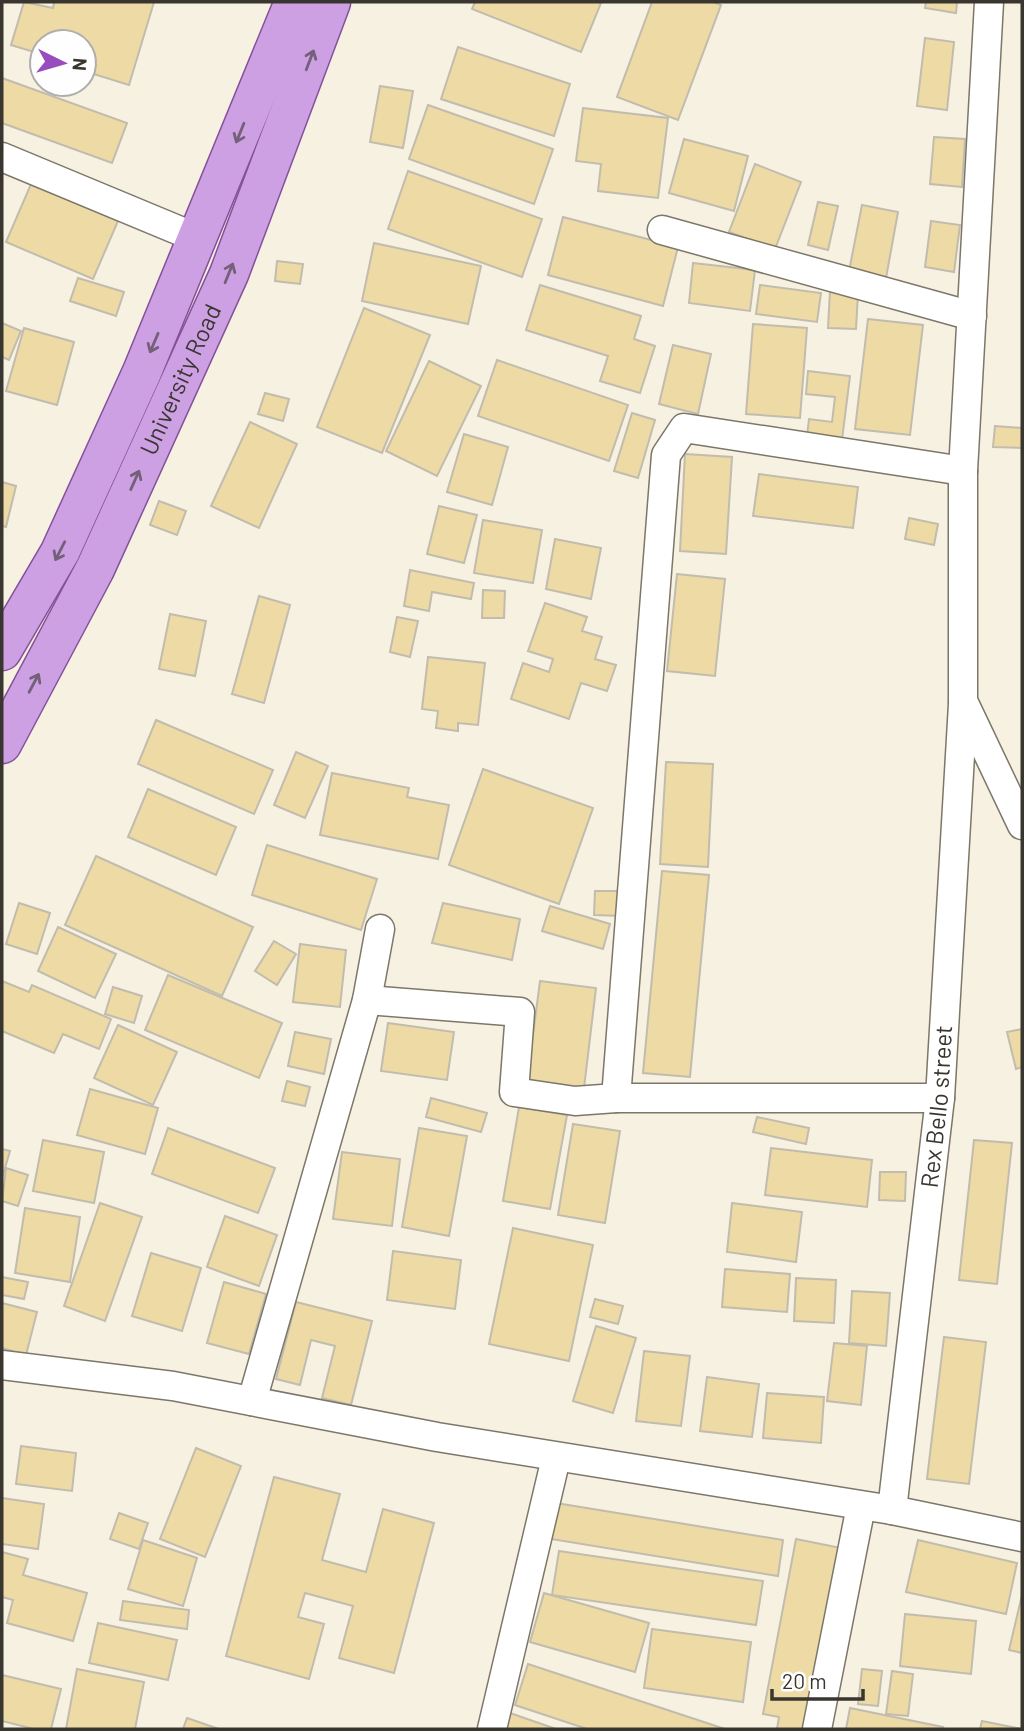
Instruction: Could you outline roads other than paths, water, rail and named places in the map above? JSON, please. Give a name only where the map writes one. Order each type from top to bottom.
[{"type":"main road","name":"University Road","points":[[2,651],[60,552],[142,372],[294,2]]},
{"type":"main road","name":"University Road","points":[[2,744],[94,569],[229,274],[331,2]]},
{"type":"street","name":"Rex Bello street","points":[[892,1510],[940,1098],[963,701],[963,471],[989,2]]},
{"type":"street","points":[[2,158],[197,238]]},
{"type":"street","points":[[662,230],[972,316]]},
{"type":"street","points":[[616,1098],[666,455],[684,428],[963,471]]},
{"type":"street","points":[[963,701],[1022,825]]},
{"type":"street","points":[[252,1401],[367,1000],[380,929]]},
{"type":"street","points":[[367,1000],[520,1012],[514,1092],[575,1101],[616,1098],[940,1098]]},
{"type":"street","points":[[2,1365],[173,1386],[556,1458],[892,1510],[1022,1537]]},
{"type":"street","points":[[492,1729],[556,1458]]},
{"type":"street","points":[[817,1729],[861,1506]]}]
